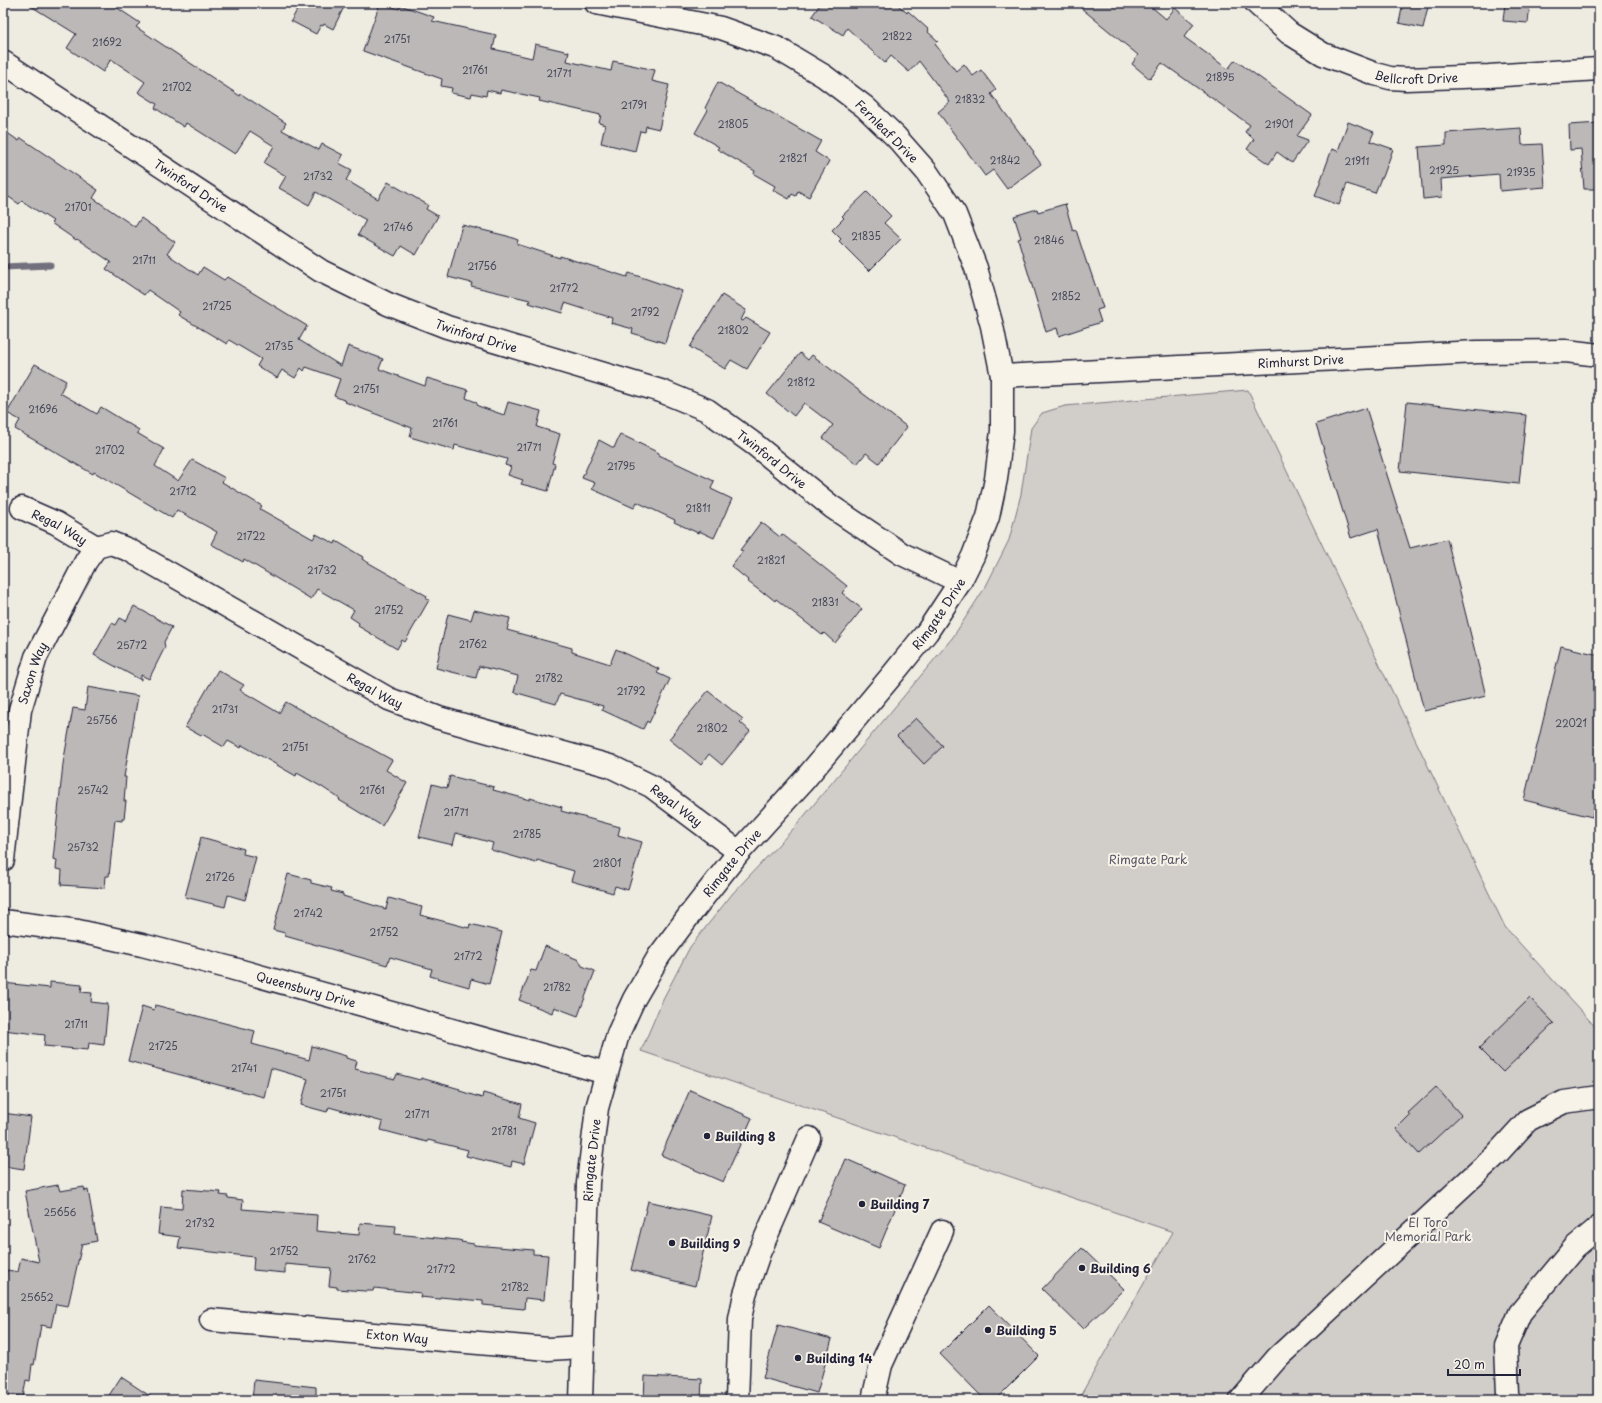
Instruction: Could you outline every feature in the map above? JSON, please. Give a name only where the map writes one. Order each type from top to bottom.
[{"type":"street","name":"Fernleaf Drive","points":[[596,3],[645,7],[721,28],[777,48],[824,76],[866,107],[896,137],[926,171],[954,214],[976,268],[992,326],[1002,376]]},
{"type":"street","name":"Bellcroft Drive","points":[[1256,3],[1289,33],[1323,54],[1375,74],[1390,78],[1406,79],[1489,76],[1599,69]]},
{"type":"street","name":"Twinford Drive","points":[[3,62],[321,270],[388,304],[447,327],[661,391],[707,410],[754,444],[832,507],[902,554],[960,582]]},
{"type":"street","name":"Rimhurst Drive","points":[[1002,376],[1477,352],[1566,351],[1599,355]]},
{"type":"street","name":"Rimgate Drive","points":[[581,1400],[588,1183],[598,1108],[606,1073],[618,1034],[634,999],[659,956],[739,852],[805,779],[890,678],[927,632],[960,582],[973,556],[988,517],[996,479],[1002,431],[1002,376]]},
{"type":"street","name":"Regal Way","points":[[22,508],[56,523],[96,547],[110,543],[129,550],[389,699],[440,718],[610,766],[650,786],[739,852]]},
{"type":"street","name":"Saxon Way","points":[[3,860],[20,710],[36,656],[86,561],[96,547]]},
{"type":"street","name":"Queensbury Drive","points":[[3,921],[78,931],[142,945],[227,967],[606,1073]]},
{"type":"street","points":[[1245,1399],[1278,1357],[1495,1156],[1528,1120],[1564,1102],[1599,1097]]},
{"type":"street","points":[[737,1400],[740,1319],[745,1294],[759,1253],[809,1138]]},
{"type":"street","points":[[1509,1400],[1506,1346],[1520,1313],[1575,1247],[1599,1226]]},
{"type":"street","points":[[873,1400],[881,1365],[942,1231]]},
{"type":"street","name":"Exton Way","points":[[211,1320],[548,1349],[583,1347]]},
{"type":"green space","name":"Rimgate Park","points":[[1248,390],[1505,927],[1599,1031],[1599,1400],[1078,1400],[1173,1232],[641,1051],[663,999],[690,947],[733,893],[795,827],[953,637],[986,586],[1009,540],[1021,494],[1031,428],[1042,413],[1065,406]]},
{"type":"building","points":[[26,3],[110,3],[140,23],[136,27],[240,96],[241,94],[286,123],[282,130],[319,150],[322,144],[343,155],[339,163],[352,170],[346,180],[378,199],[388,182],[428,205],[426,209],[438,216],[416,255],[401,246],[395,256],[358,235],[366,220],[316,192],[309,205],[279,188],[286,176],[264,163],[274,146],[250,131],[235,154],[186,123],[184,127],[155,108],[157,104],[138,92],[145,82],[111,59],[103,72],[67,48],[76,34]]},
{"type":"building","points":[[283,3],[346,3],[333,29],[324,24],[323,26],[321,25],[316,34],[291,21],[297,10]]},
{"type":"building","points":[[380,3],[399,9],[400,5],[434,17],[432,21],[496,35],[493,49],[532,58],[535,44],[569,52],[567,61],[611,71],[613,61],[655,70],[652,81],[669,85],[659,129],[646,126],[645,132],[640,131],[635,151],[601,143],[605,125],[599,123],[601,115],[539,101],[540,98],[501,90],[500,93],[487,90],[486,96],[472,93],[471,97],[451,93],[452,88],[441,86],[442,79],[363,51]]},
{"type":"building","points":[[821,3],[896,3],[907,13],[908,11],[929,30],[928,32],[938,41],[935,44],[956,71],[964,64],[973,76],[981,70],[996,90],[991,94],[1034,152],[1033,153],[1041,164],[1007,189],[993,170],[985,176],[938,112],[950,102],[919,61],[909,72],[891,56],[885,63],[847,28],[843,35],[812,16]]},
{"type":"building","points":[[1075,3],[1147,3],[1166,19],[1175,8],[1194,24],[1184,37],[1228,69],[1235,60],[1312,115],[1297,136],[1308,140],[1292,163],[1277,152],[1269,164],[1247,149],[1254,139],[1245,132],[1250,125],[1162,63],[1150,79],[1132,64],[1138,55]]},
{"type":"building","points":[[1403,3],[1429,3],[1423,28],[1399,23]]},
{"type":"building","points":[[1505,3],[1530,3],[1528,23],[1503,21]]},
{"type":"building","points":[[718,82],[821,141],[815,152],[829,161],[809,197],[798,191],[796,196],[792,194],[789,199],[773,190],[775,186],[754,174],[755,171],[717,149],[719,147],[695,133],[708,110],[705,108]]},
{"type":"building","points":[[1348,122],[1374,132],[1370,141],[1393,149],[1383,177],[1381,178],[1375,193],[1347,184],[1339,205],[1315,196],[1332,149],[1338,151]]},
{"type":"building","points":[[1599,123],[1599,189],[1584,189],[1581,149],[1570,150],[1569,125]]},
{"type":"building","points":[[1521,128],[1522,145],[1542,144],[1545,187],[1500,191],[1499,174],[1441,179],[1442,197],[1423,199],[1419,147],[1446,145],[1446,133]]},
{"type":"building","points":[[3,130],[19,141],[21,138],[98,190],[93,198],[135,227],[141,218],[175,242],[167,254],[198,275],[203,267],[224,280],[227,277],[307,326],[299,340],[341,366],[348,346],[383,359],[379,369],[425,386],[427,378],[468,390],[466,398],[476,402],[478,406],[504,415],[508,402],[541,411],[537,427],[560,434],[552,463],[555,464],[548,491],[521,484],[523,480],[508,475],[511,467],[505,465],[507,459],[455,445],[454,450],[410,437],[412,428],[345,402],[346,401],[334,396],[340,379],[306,367],[304,371],[301,368],[295,378],[282,370],[277,378],[257,366],[261,359],[229,340],[227,344],[178,315],[180,312],[148,290],[144,295],[106,269],[111,262],[51,223],[53,221],[22,201],[19,204],[3,193]]},
{"type":"building","points":[[867,192],[891,216],[884,223],[901,239],[869,271],[839,241],[841,239],[832,230],[844,218],[842,216]]},
{"type":"building","points":[[1065,204],[1073,231],[1076,230],[1103,308],[1097,310],[1101,322],[1059,336],[1057,328],[1046,332],[1018,239],[1021,238],[1014,216],[1037,209],[1038,212]]},
{"type":"building","points":[[462,225],[507,236],[518,240],[517,244],[560,258],[560,256],[627,277],[629,273],[682,291],[665,343],[632,333],[633,329],[611,323],[612,318],[565,303],[562,313],[529,303],[530,300],[471,286],[472,283],[448,277]]},
{"type":"building","points":[[722,295],[746,310],[741,320],[743,321],[746,318],[770,332],[747,369],[731,360],[725,369],[690,347]]},
{"type":"building","points":[[800,353],[808,360],[812,355],[907,427],[879,463],[866,453],[857,464],[823,438],[833,425],[804,403],[794,416],[767,394]]},
{"type":"building","points":[[35,364],[66,381],[60,393],[97,414],[101,407],[139,430],[137,433],[164,449],[155,466],[178,481],[192,460],[225,478],[222,482],[262,506],[260,509],[313,539],[316,534],[335,544],[336,541],[363,557],[362,559],[427,596],[426,599],[429,600],[405,642],[402,640],[397,649],[358,626],[359,623],[350,617],[354,610],[317,589],[311,599],[244,559],[243,562],[211,544],[217,532],[177,510],[172,518],[94,472],[93,474],[15,429],[20,420],[7,413]]},
{"type":"building","points":[[1407,402],[1526,415],[1519,484],[1400,471]]},
{"type":"building","points":[[1366,408],[1410,548],[1447,539],[1486,696],[1424,711],[1378,529],[1351,538],[1316,424]]},
{"type":"building","points":[[620,434],[659,453],[659,455],[714,481],[711,489],[732,499],[714,538],[699,531],[698,533],[674,522],[675,520],[637,502],[634,508],[592,489],[595,483],[582,478],[599,440],[614,448]]},
{"type":"building","points":[[761,522],[780,537],[782,534],[847,586],[842,593],[862,609],[835,643],[824,633],[822,635],[776,599],[775,601],[765,593],[764,594],[731,566],[743,551],[740,550]]},
{"type":"building","points":[[134,606],[172,627],[164,642],[165,647],[149,679],[141,675],[141,680],[94,655],[112,623],[116,625],[120,618],[126,621]]},
{"type":"building","points":[[474,610],[510,618],[507,630],[572,648],[572,652],[610,664],[616,649],[659,669],[657,673],[670,679],[649,723],[647,721],[643,729],[602,710],[603,706],[560,694],[556,704],[514,692],[518,676],[479,666],[476,678],[436,668],[448,614],[471,620]]},
{"type":"building","points":[[1561,646],[1599,655],[1599,789],[1592,817],[1524,800]]},
{"type":"building","points":[[218,670],[244,685],[240,690],[279,713],[286,702],[392,760],[386,770],[407,783],[382,826],[339,800],[340,799],[322,787],[297,773],[296,776],[242,745],[241,748],[228,741],[224,747],[202,734],[201,736],[185,727]]},
{"type":"building","points":[[88,687],[138,696],[124,777],[126,777],[124,801],[126,801],[124,819],[122,819],[122,821],[115,820],[109,876],[106,876],[105,888],[61,885],[62,870],[56,869],[57,860],[53,859],[63,764],[73,708],[85,710]]},
{"type":"building","points":[[708,691],[743,719],[740,722],[750,731],[722,765],[709,754],[701,765],[669,739]]},
{"type":"building","points":[[916,718],[943,746],[924,764],[897,736]]},
{"type":"building","points":[[450,776],[494,787],[493,790],[562,807],[561,811],[620,827],[618,835],[642,842],[628,890],[615,886],[613,893],[571,881],[574,871],[537,860],[536,863],[491,850],[493,843],[456,833],[453,845],[419,837],[432,784],[447,788]]},
{"type":"building","points":[[201,837],[244,849],[243,854],[256,857],[245,900],[228,895],[225,907],[185,897]]},
{"type":"building","points":[[288,874],[311,880],[311,883],[332,888],[331,891],[343,894],[343,896],[386,909],[389,898],[422,907],[420,915],[469,928],[470,924],[502,932],[489,984],[471,979],[469,987],[430,976],[432,969],[390,957],[387,965],[285,936],[285,933],[273,930]]},
{"type":"building","points":[[545,946],[579,960],[582,966],[595,971],[578,1016],[554,1007],[552,1013],[519,1000],[531,970],[536,971]]},
{"type":"building","points":[[50,982],[82,985],[81,992],[92,993],[91,1002],[108,1004],[104,1045],[89,1043],[88,1050],[44,1046],[45,1035],[3,1030],[3,983],[50,988]]},
{"type":"building","points":[[1530,998],[1554,1023],[1503,1072],[1479,1048]]},
{"type":"building","points":[[155,1005],[255,1031],[252,1044],[309,1060],[312,1046],[346,1056],[346,1058],[357,1061],[355,1069],[395,1079],[397,1074],[420,1080],[421,1078],[460,1089],[460,1091],[482,1098],[483,1093],[522,1104],[519,1118],[535,1123],[524,1164],[512,1161],[511,1167],[466,1156],[468,1150],[428,1140],[427,1142],[381,1130],[383,1122],[329,1107],[327,1112],[301,1105],[308,1079],[271,1068],[264,1097],[128,1061],[142,1006],[154,1010]]},
{"type":"building","points":[[1436,1087],[1461,1115],[1419,1154],[1396,1129],[1410,1115],[1408,1113]]},
{"type":"building","name":"Building 8","points":[[690,1090],[752,1118],[723,1182],[661,1155]]},
{"type":"building","points":[[3,1113],[31,1117],[24,1169],[3,1166]]},
{"type":"building","name":"Building 7","points":[[846,1159],[905,1185],[879,1248],[818,1222]]},
{"type":"building","points":[[58,1185],[60,1191],[84,1187],[85,1191],[88,1190],[97,1241],[82,1244],[68,1306],[56,1304],[51,1327],[41,1325],[34,1365],[32,1364],[30,1381],[26,1380],[23,1397],[3,1393],[3,1289],[7,1270],[18,1272],[21,1258],[39,1262],[25,1191]]},
{"type":"building","points":[[183,1189],[221,1192],[220,1195],[228,1196],[228,1198],[243,1200],[242,1209],[317,1215],[316,1231],[359,1235],[360,1223],[396,1226],[395,1234],[458,1240],[474,1245],[533,1250],[533,1254],[548,1255],[544,1300],[525,1298],[524,1309],[483,1305],[483,1301],[440,1297],[440,1299],[420,1297],[421,1293],[374,1288],[373,1291],[337,1289],[337,1287],[329,1286],[331,1268],[285,1264],[285,1273],[253,1270],[254,1257],[178,1248],[180,1237],[158,1234],[161,1207],[182,1209]]},
{"type":"building","name":"Building 9","points":[[648,1201],[712,1216],[695,1286],[631,1270]]},
{"type":"building","name":"Building 6","points":[[1082,1248],[1124,1289],[1083,1329],[1042,1289]]},
{"type":"building","name":"Building 5","points":[[989,1305],[1039,1356],[995,1400],[985,1400],[940,1354]]},
{"type":"building","name":"Building 14","points":[[778,1325],[832,1339],[817,1393],[763,1378]]},
{"type":"building","points":[[645,1376],[702,1379],[701,1400],[644,1400]]},
{"type":"building","points":[[121,1377],[156,1400],[106,1400]]},
{"type":"building","points":[[254,1380],[316,1387],[316,1400],[252,1400]]},
{"type":"waterway","points":[[3,267],[50,265]]},
{"type":"place","name":"Building 8","points":[[707,1136]]},
{"type":"place","name":"Building 7","points":[[862,1204]]},
{"type":"place","name":"Building 9","points":[[672,1243]]},
{"type":"place","name":"Building 6","points":[[1082,1268]]},
{"type":"place","name":"Building 5","points":[[988,1330]]},
{"type":"place","name":"Building 14","points":[[798,1358]]},
{"type":"park label","name":"El Toro Memorial Park","points":[[1428,1229]]}]
